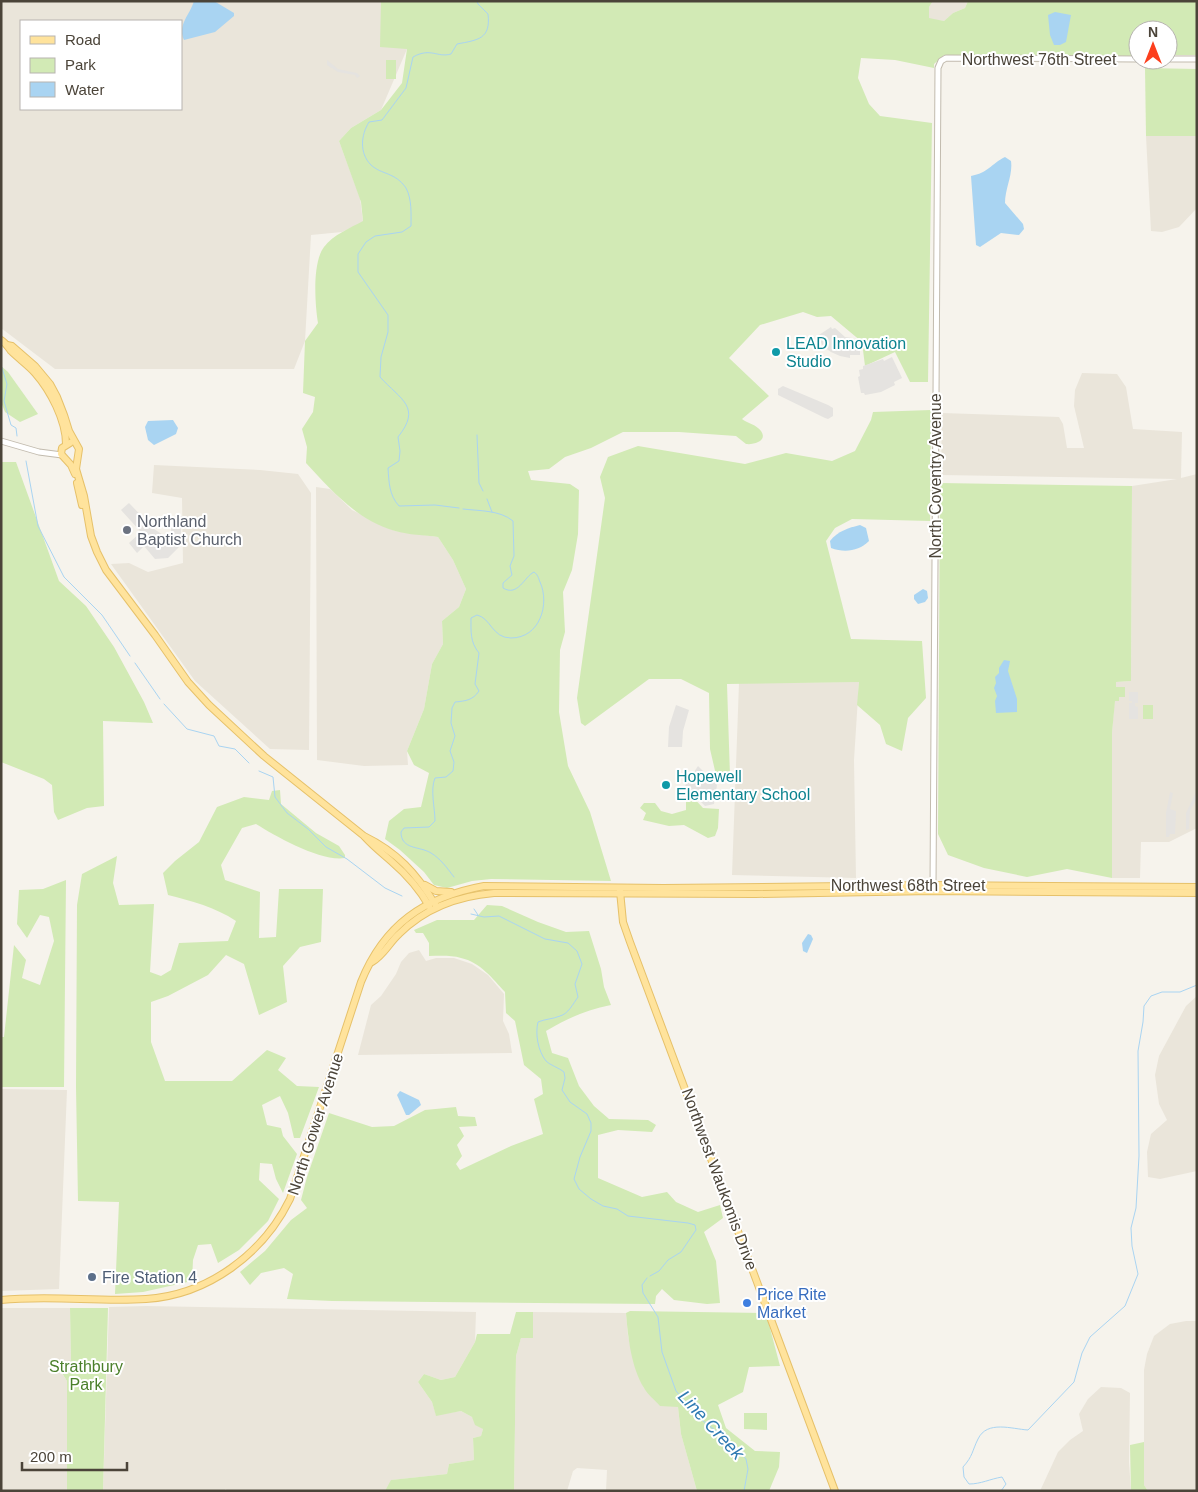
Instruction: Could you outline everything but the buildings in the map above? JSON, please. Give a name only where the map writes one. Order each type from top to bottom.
[{"type":"main road","points":[[1,340],[12,346],[35,366],[57,396],[69,431],[80,452],[76,469],[97,552],[106,570],[156,634],[188,682],[209,705],[264,756],[364,836],[404,872],[433,905]]},
{"type":"main road","points":[[7,344],[9,350],[33,371],[51,395],[64,428],[64,458],[74,472],[84,512],[88,520]]},
{"type":"main road","points":[[64,446],[76,444]]},
{"type":"main road","points":[[64,458],[72,461],[78,458]]},
{"type":"main road","points":[[364,836],[375,841],[402,860],[423,883],[436,891],[455,892]]},
{"type":"main road","points":[[423,883],[433,905]]},
{"type":"main road","name":"North Gower Avenue","points":[[1,1300],[58,1298],[146,1299],[188,1291],[230,1270],[269,1234],[283,1214],[290,1199],[361,982],[372,962],[374,953],[394,929],[455,892],[484,886],[620,891]]},
{"type":"main road","name":"Northwest 68th Street","points":[[620,891],[1197,887]]},
{"type":"main road","name":"Northwest 68th Street","points":[[933,888],[1197,894]]},
{"type":"main road","points":[[433,905],[476,895],[494,893],[620,891]]},
{"type":"main road","name":"Northwest Waukomis Drive","points":[[620,891],[623,922],[630,942],[835,1491]]},
{"type":"street","name":"Northwest 76th Street","points":[[941,61],[946,58],[1128,59]]},
{"type":"street","points":[[1178,59],[1197,59]]},
{"type":"street","name":"North Coventry Avenue","points":[[933,888],[937,114],[938,68],[941,61]]},
{"type":"street","points":[[1,441],[64,458]]},
{"type":"street","points":[[39,452],[56,450],[64,446]]},
{"type":"shaded area","points":[[1,1],[381,1],[407,49],[381,110],[351,128],[339,141],[360,198],[363,222],[342,232],[311,235],[305,341],[294,369],[55,369],[1,328]]},
{"type":"shaded area","points":[[933,1],[968,1],[965,8],[953,13],[944,21],[929,19],[929,7]]},
{"type":"shaded area","points":[[327,60],[338,69],[357,73],[360,76],[357,78],[355,75],[338,72],[327,65]]},
{"type":"shaded area","points":[[1146,136],[1197,136],[1197,208],[1179,227],[1162,232],[1151,231]]},
{"type":"shaded area","points":[[831,327],[832,329],[835,328],[845,337],[852,338],[852,341],[860,341],[860,355],[850,355],[850,358],[840,356],[824,347],[819,340],[821,338],[819,335]]},
{"type":"shaded area","points":[[892,357],[902,378],[894,382],[895,385],[881,392],[865,395],[861,393],[858,377],[860,376],[859,370],[863,369],[863,366]]},
{"type":"shaded area","points":[[1082,373],[1117,374],[1126,387],[1133,429],[1182,432],[1181,478],[1197,474],[1197,828],[1169,842],[1141,842],[1140,878],[1112,878],[1112,733],[1116,682],[1131,681],[1132,486],[1177,479],[941,475],[942,413],[1059,417],[1063,424],[1067,448],[1084,448],[1074,406],[1075,390]]},
{"type":"shaded area","points":[[783,386],[833,408],[833,416],[828,419],[825,418],[778,395],[778,389]]},
{"type":"shaded area","points":[[154,465],[260,470],[298,474],[311,493],[309,750],[270,749],[195,681],[111,564],[129,563],[148,572],[183,563],[182,498],[152,493]]},
{"type":"shaded area","points":[[316,487],[330,489],[352,510],[395,531],[438,537],[453,560],[466,589],[459,607],[442,621],[443,644],[432,664],[424,709],[407,751],[408,765],[364,766],[317,760]]},
{"type":"shaded area","points":[[129,503],[154,529],[166,537],[171,531],[171,516],[182,516],[180,546],[168,558],[155,559],[144,546],[137,553],[129,543],[141,532],[121,510]]},
{"type":"shaded area","points":[[859,682],[854,760],[856,878],[732,875],[739,683]]},
{"type":"shaded area","points":[[1129,692],[1138,692],[1138,703],[1135,703],[1135,706],[1138,707],[1138,719],[1129,719],[1129,703],[1132,703],[1132,701],[1129,701]]},
{"type":"shaded area","points":[[676,705],[689,710],[683,731],[682,747],[668,747],[669,727]]},
{"type":"shaded area","points":[[698,766],[717,785],[714,804],[705,806],[685,786]]},
{"type":"shaded area","points":[[1197,790],[1197,798],[1190,811],[1189,829],[1186,830],[1186,813]]},
{"type":"shaded area","points":[[1170,792],[1173,793],[1170,809],[1176,811],[1175,834],[1170,834],[1169,837],[1166,837],[1166,813]]},
{"type":"shaded area","points":[[419,950],[426,961],[436,958],[454,958],[472,964],[488,975],[504,994],[503,1021],[509,1034],[512,1053],[358,1055],[371,1005],[381,996],[396,974],[401,962],[409,953]]},
{"type":"shaded area","points":[[1197,996],[1197,1171],[1160,1179],[1148,1177],[1147,1152],[1151,1134],[1167,1120],[1159,1104],[1155,1075],[1159,1056],[1186,1006]]},
{"type":"shaded area","points":[[1,1089],[67,1090],[59,1289],[1,1291]]},
{"type":"shaded area","points":[[146,1306],[476,1312],[475,1342],[455,1377],[441,1380],[424,1374],[418,1382],[432,1402],[436,1415],[461,1411],[472,1417],[483,1429],[481,1436],[473,1438],[474,1460],[449,1464],[447,1474],[392,1480],[385,1491],[229,1491],[225,1489],[225,1491],[103,1491],[109,1307]]},
{"type":"shaded area","points":[[1,1308],[70,1308],[71,1362],[55,1363],[67,1381],[67,1491],[1,1491]]},
{"type":"shaded area","points":[[533,1312],[626,1313],[628,1336],[636,1369],[644,1388],[678,1407],[681,1434],[697,1491],[606,1491],[607,1470],[577,1468],[573,1471],[567,1491],[514,1491],[516,1356],[521,1338],[533,1338]]},
{"type":"shaded area","points":[[1197,1321],[1197,1491],[1148,1491],[1144,1485],[1144,1370],[1147,1354],[1154,1336],[1170,1324]]},
{"type":"shaded area","points":[[1101,1387],[1121,1388],[1130,1393],[1129,1462],[1131,1491],[1040,1491],[1058,1452],[1083,1431],[1079,1414],[1088,1399]]},
{"type":"green space","points":[[381,1],[933,1],[929,7],[929,18],[944,21],[953,13],[965,8],[968,1],[1197,1],[1197,55],[1178,55],[1178,20],[1128,20],[1128,56],[944,55],[934,64],[934,68],[895,60],[861,58],[858,78],[869,104],[880,116],[932,123],[928,382],[910,382],[895,352],[865,366],[862,342],[831,316],[817,317],[803,312],[760,325],[729,358],[769,396],[742,419],[761,431],[763,437],[759,442],[746,444],[736,436],[679,432],[623,432],[591,448],[565,457],[549,469],[528,471],[531,480],[570,484],[579,490],[578,534],[572,570],[563,592],[565,632],[560,650],[559,712],[568,766],[590,812],[611,881],[491,879],[472,881],[447,888],[434,885],[424,872],[385,839],[389,821],[404,809],[421,807],[429,773],[414,765],[407,751],[424,709],[432,664],[443,644],[442,621],[459,607],[466,589],[453,560],[438,537],[395,531],[369,520],[346,503],[306,463],[307,447],[302,429],[313,412],[315,397],[303,393],[305,341],[318,323],[315,295],[316,273],[320,254],[332,239],[363,221],[361,202],[339,141],[351,128],[381,110],[402,83],[407,49],[380,47]]},
{"type":"green space","points":[[386,60],[396,60],[396,79],[386,79]]},
{"type":"green space","points":[[1197,69],[1197,136],[1146,136],[1145,70]]},
{"type":"green space","points":[[1,366],[8,372],[38,414],[20,422],[5,412],[1,402]]},
{"type":"green space","points":[[931,410],[930,521],[852,519],[835,528],[826,541],[851,639],[922,641],[926,698],[908,718],[902,751],[886,744],[880,725],[857,705],[859,682],[727,684],[730,776],[716,775],[710,749],[709,693],[681,679],[649,679],[585,726],[581,723],[577,698],[605,498],[600,477],[608,457],[638,446],[745,464],[786,453],[832,461],[855,451],[871,420],[873,412]]},
{"type":"green space","points":[[1,462],[16,462],[59,581],[86,606],[114,647],[144,702],[153,723],[103,721],[104,806],[87,808],[58,820],[54,812],[52,785],[44,779],[1,762]]},
{"type":"green space","points":[[940,483],[1132,486],[1131,681],[1116,682],[1116,687],[1125,687],[1125,697],[1119,697],[1119,701],[1115,701],[1112,733],[1112,878],[1067,869],[1027,877],[984,868],[948,855],[938,834]]},
{"type":"green space","points":[[1143,705],[1153,705],[1153,719],[1143,719]]},
{"type":"green space","points":[[280,790],[281,804],[316,833],[339,846],[345,858],[324,856],[312,852],[287,842],[256,824],[242,828],[221,865],[225,880],[260,892],[259,938],[276,937],[279,889],[323,889],[321,942],[300,947],[283,966],[287,1002],[259,1015],[244,964],[226,955],[208,975],[168,996],[151,1002],[151,1042],[165,1081],[232,1081],[267,1050],[286,1058],[278,1070],[297,1086],[319,1087],[300,1138],[294,1138],[288,1113],[280,1096],[262,1105],[267,1125],[281,1128],[283,1136],[297,1154],[283,1193],[276,1179],[272,1164],[260,1163],[259,1180],[279,1199],[268,1221],[239,1250],[218,1263],[211,1244],[198,1245],[193,1260],[192,1281],[143,1292],[115,1294],[119,1202],[78,1201],[76,1087],[77,905],[82,874],[117,856],[113,883],[119,905],[154,904],[150,972],[161,976],[171,970],[179,943],[228,941],[236,921],[212,908],[168,895],[163,873],[199,842],[217,807],[244,797],[269,800],[272,791]]},
{"type":"green space","points":[[689,793],[703,808],[719,809],[718,828],[715,836],[708,838],[684,825],[669,826],[643,820],[646,813],[640,808],[644,803],[655,803],[661,811],[672,814],[686,810],[686,798]]},
{"type":"green space","points":[[66,880],[64,1087],[1,1087],[1,1037],[4,1037],[14,945],[26,960],[22,978],[40,985],[54,941],[49,917],[40,915],[27,938],[17,924],[19,890],[43,889]]},
{"type":"green space","points":[[487,905],[502,906],[566,932],[589,931],[601,969],[604,987],[611,1005],[577,1015],[546,1031],[552,1053],[568,1058],[579,1086],[594,1106],[609,1119],[648,1120],[656,1125],[652,1132],[618,1130],[598,1135],[598,1178],[642,1197],[667,1192],[676,1202],[698,1212],[720,1205],[723,1218],[704,1232],[716,1261],[720,1303],[707,1304],[674,1300],[662,1289],[656,1296],[655,1304],[287,1299],[293,1274],[284,1268],[261,1273],[250,1285],[240,1272],[265,1251],[291,1220],[307,1208],[301,1200],[329,1113],[372,1127],[394,1126],[425,1110],[456,1107],[458,1116],[475,1117],[477,1126],[459,1127],[464,1136],[457,1145],[462,1156],[456,1164],[460,1170],[511,1146],[543,1134],[534,1099],[543,1094],[541,1079],[524,1065],[515,1021],[506,1013],[505,992],[486,972],[468,960],[453,956],[429,956],[429,943],[423,933],[416,933],[414,930],[437,920],[474,920]]},
{"type":"green space","name":"Strathbury Park","points":[[70,1308],[108,1308],[103,1491],[67,1491],[67,1381],[55,1362],[71,1361]]},
{"type":"green space","points":[[630,1311],[766,1313],[780,1366],[749,1367],[743,1392],[718,1405],[726,1428],[755,1451],[780,1452],[779,1467],[769,1491],[697,1491],[681,1434],[678,1407],[660,1406],[646,1391],[636,1371],[631,1352],[626,1313]]},
{"type":"green space","points":[[516,1312],[533,1312],[533,1338],[521,1338],[516,1356],[514,1491],[385,1491],[391,1480],[447,1474],[449,1464],[474,1460],[473,1438],[481,1436],[483,1429],[475,1425],[472,1417],[461,1411],[436,1416],[432,1402],[418,1382],[424,1374],[441,1380],[455,1377],[475,1342],[477,1334],[510,1334]]},
{"type":"green space","points":[[744,1413],[767,1413],[767,1430],[744,1429]]},
{"type":"green space","points":[[1144,1442],[1144,1485],[1148,1491],[1131,1491],[1130,1445]]},
{"type":"water","points":[[194,1],[214,1],[234,13],[234,16],[215,32],[184,40],[182,35],[183,25]]},
{"type":"water","points":[[1055,12],[1071,15],[1066,42],[1060,45],[1054,45],[1050,35],[1048,15]]},
{"type":"water","points":[[1005,157],[1011,161],[1011,166],[1005,203],[1023,224],[1024,229],[1019,235],[1001,233],[980,247],[976,245],[971,176],[986,171]]},
{"type":"water","points":[[173,420],[178,428],[176,434],[154,445],[148,440],[145,427],[148,421]]},
{"type":"water","points":[[860,525],[866,528],[869,541],[861,547],[852,550],[831,548],[830,541],[836,535]]},
{"type":"water","points":[[923,589],[927,591],[928,598],[925,602],[918,604],[914,599],[914,595]]},
{"type":"water","points":[[1004,660],[1010,661],[1008,671],[1017,699],[1017,712],[996,713],[995,677],[999,673],[999,668]]},
{"type":"water","points":[[808,934],[813,939],[807,953],[803,951],[802,943]]},
{"type":"water","points":[[400,1091],[419,1100],[421,1105],[409,1115],[406,1115],[397,1095]]},
{"type":"waterway","name":"Line Creek","points":[[459,508],[435,505],[399,506],[391,493],[388,468],[399,461],[398,437],[405,427],[408,411],[406,404],[380,377],[381,357],[388,332],[388,315],[358,272],[358,254],[366,242],[375,236],[402,232],[411,226],[410,202],[406,188],[393,176],[371,165],[364,155],[362,144],[366,127],[369,122],[382,120],[406,88],[413,57],[425,53],[451,54],[457,44],[482,37],[487,29],[488,14],[477,1]]},
{"type":"waterway","points":[[1,365],[7,384],[4,401],[11,425],[16,428],[17,436]]},
{"type":"waterway","points":[[477,435],[479,483],[483,491]]},
{"type":"waterway","points":[[26,461],[38,526],[64,577],[102,615],[130,656]]},
{"type":"waterway","points":[[487,499],[492,512]]},
{"type":"waterway","name":"Line Creek","points":[[454,877],[435,855],[412,847],[404,842],[401,832],[404,828],[429,827],[435,821],[433,793],[435,778],[446,777],[453,771],[454,762],[450,751],[455,736],[451,723],[452,708],[455,702],[469,700],[479,691],[475,684],[479,653],[473,641],[471,618],[477,615],[482,617],[496,632],[505,637],[521,636],[536,626],[543,609],[544,600],[540,582],[534,572],[517,588],[513,590],[503,588],[503,583],[512,575],[510,566],[514,556],[513,521],[496,513],[463,509]]},
{"type":"waterway","points":[[135,663],[160,699]]},
{"type":"waterway","points":[[164,704],[187,729],[214,736],[219,746],[235,749],[249,763]]},
{"type":"waterway","points":[[259,771],[273,777],[275,797],[287,813],[308,829],[326,847],[347,859],[385,888],[402,896]]},
{"type":"waterway","name":"Line Creek","points":[[474,909],[478,915]]},
{"type":"waterway","name":"Line Creek","points":[[471,914],[484,917],[499,916],[545,939],[568,943],[577,951],[582,964],[575,984],[578,997],[563,1015],[538,1022],[538,1042],[546,1061],[564,1072],[565,1078],[562,1090],[570,1102],[587,1114],[591,1123],[591,1131],[580,1157],[574,1179],[579,1189],[603,1206],[617,1209],[628,1216],[695,1225],[696,1230],[681,1252],[668,1260],[659,1271],[650,1276]]},
{"type":"waterway","points":[[1001,1491],[1006,1484],[1002,1477],[969,1484],[964,1477],[963,1467],[971,1456],[978,1439],[987,1429],[1008,1427],[1028,1430],[1074,1382],[1082,1353],[1090,1337],[1125,1306],[1138,1274],[1132,1246],[1131,1228],[1136,1208],[1139,1156],[1138,1051],[1144,1006],[1151,996],[1162,992],[1180,992],[1197,985]]},
{"type":"waterway","name":"Line Creek","points":[[647,1278],[642,1285],[643,1293],[658,1317],[662,1352],[676,1391],[703,1421],[732,1443],[746,1459],[748,1469],[744,1491]]},
{"type":"place","name":"LEAD Innovation Studio","points":[[776,352]]},
{"type":"place","name":"Northland Baptist Church","points":[[127,530]]},
{"type":"place","name":"Hopewell Elementary School","points":[[666,785]]},
{"type":"place","name":"Fire Station 4","points":[[92,1277]]},
{"type":"place","name":"Price Rite Market","points":[[747,1303]]}]
